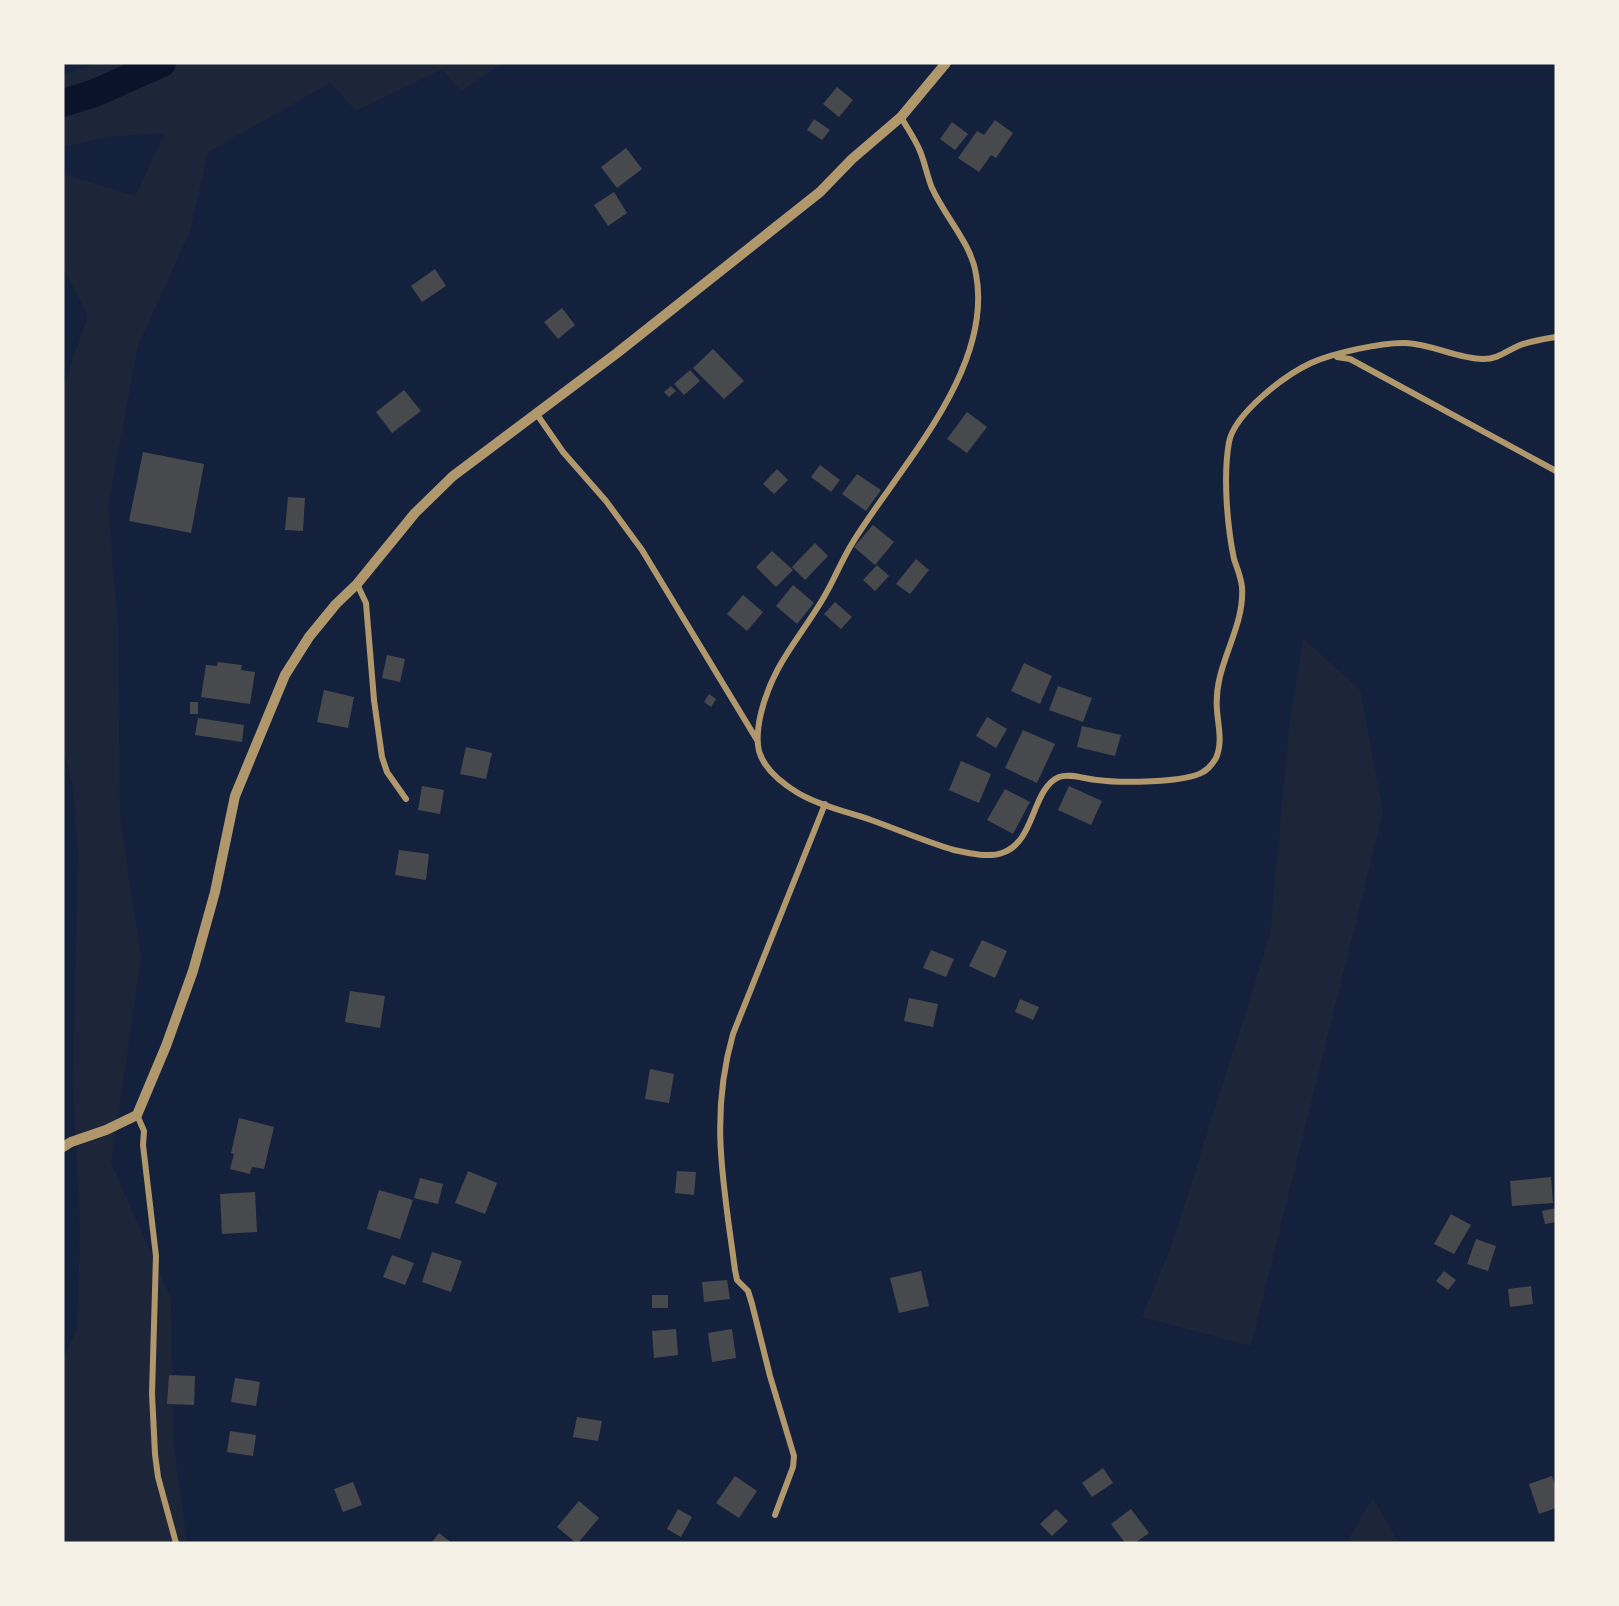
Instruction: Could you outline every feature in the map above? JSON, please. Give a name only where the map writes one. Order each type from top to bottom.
[{"type":"street","points":[[63,1148],[71,1142],[106,1130],[137,1115],[194,971],[215,892],[235,796],[285,675],[309,637],[336,604],[357,584],[415,513],[453,476],[617,353],[820,192],[852,159],[901,117],[946,63]]},
{"type":"street","points":[[757,740],[761,713],[776,669],[820,604],[852,543],[943,411],[957,382],[974,333],[978,311],[978,291],[971,257],[933,190],[920,150],[901,117]]},
{"type":"street","points":[[536,413],[563,452],[606,501],[642,550],[757,740],[764,764],[772,772],[798,793],[825,804],[955,850],[1001,854],[1017,844],[1027,829],[1044,792],[1053,780],[1064,775],[1101,781],[1185,778],[1206,771],[1218,753],[1220,742],[1216,684],[1239,617],[1242,590],[1230,530],[1227,483],[1231,436],[1239,419],[1247,410],[1289,376],[1314,362],[1333,356],[1384,345],[1408,343],[1474,359],[1487,359],[1500,357],[1522,344],[1556,337]]},
{"type":"street","points":[[1333,356],[1350,359],[1556,471]]},
{"type":"street","points":[[357,584],[366,603],[374,700],[382,757],[387,771],[406,800]]},
{"type":"street","points":[[775,1515],[791,1475],[794,1456],[748,1291],[737,1280],[720,1154],[720,1109],[725,1060],[733,1034],[825,804]]},
{"type":"street","points":[[137,1115],[144,1131],[144,1152],[156,1256],[152,1394],[155,1454],[158,1477],[176,1543]]},
{"type":"shaded area","points":[[100,63],[502,63],[461,91],[442,69],[356,111],[330,83],[208,152],[190,231],[138,346],[108,505],[118,628],[120,817],[141,958],[111,1163],[171,1298],[173,1439],[187,1543],[63,1543],[63,1359],[77,1329],[80,1230],[73,1082],[78,852],[73,787],[63,749],[63,388],[88,316],[63,267],[63,174],[135,196],[165,133],[106,137],[63,147],[63,74]]},
{"type":"shaded area","points":[[1303,638],[1360,690],[1383,812],[1251,1346],[1142,1317],[1172,1244],[1270,935],[1289,727]]},
{"type":"shaded area","points":[[1373,1498],[1399,1543],[1346,1543]]},
{"type":"building","points":[[837,87],[853,100],[839,117],[823,104]]},
{"type":"building","points":[[814,119],[830,130],[822,140],[807,130]]},
{"type":"building","points":[[995,120],[1013,133],[996,158],[991,155],[979,172],[958,158],[977,131],[984,135]]},
{"type":"building","points":[[952,122],[968,134],[955,150],[940,139]]},
{"type":"building","points":[[626,148],[642,169],[617,188],[601,167]]},
{"type":"building","points":[[614,192],[627,213],[608,226],[594,205]]},
{"type":"building","points":[[435,269],[446,286],[422,302],[411,286]]},
{"type":"building","points":[[562,308],[575,325],[558,339],[544,322]]},
{"type":"building","points":[[713,349],[744,381],[724,399],[693,368]]},
{"type":"building","points":[[690,370],[700,381],[684,395],[674,384]]},
{"type":"building","points":[[671,386],[676,391],[669,397],[664,392]]},
{"type":"building","points":[[404,390],[421,411],[392,433],[376,412]]},
{"type":"building","points":[[967,412],[987,427],[967,453],[947,439]]},
{"type":"building","points":[[143,452],[204,464],[191,533],[129,521]]},
{"type":"building","points":[[820,465],[840,480],[831,492],[811,477]]},
{"type":"building","points":[[777,469],[788,480],[774,494],[763,484]]},
{"type":"building","points":[[857,474],[881,490],[866,511],[842,494]]},
{"type":"building","points":[[288,497],[305,498],[303,531],[285,530]]},
{"type":"building","points":[[873,525],[894,542],[875,565],[854,547]]},
{"type":"building","points":[[815,543],[828,556],[805,580],[792,567]]},
{"type":"building","points":[[772,551],[793,570],[776,587],[756,567]]},
{"type":"building","points":[[916,559],[929,570],[910,594],[896,584]]},
{"type":"building","points":[[877,565],[889,576],[875,591],[863,580]]},
{"type":"building","points":[[793,585],[814,603],[797,624],[776,606]]},
{"type":"building","points":[[743,595],[763,612],[747,631],[727,614]]},
{"type":"building","points":[[835,602],[852,617],[841,629],[824,614]]},
{"type":"building","points":[[387,655],[405,659],[400,682],[382,678]]},
{"type":"building","points":[[218,662],[242,665],[241,670],[255,672],[250,704],[201,697],[206,665],[217,666]]},
{"type":"building","points":[[1024,663],[1052,676],[1040,704],[1011,691]]},
{"type":"building","points":[[1058,686],[1092,698],[1083,722],[1049,710]]},
{"type":"building","points":[[324,690],[354,697],[348,728],[317,722]]},
{"type":"building","points":[[709,694],[716,699],[711,707],[704,702]]},
{"type":"building","points":[[190,702],[198,702],[198,714],[190,714]]},
{"type":"building","points":[[987,717],[1007,729],[996,748],[976,736]]},
{"type":"building","points":[[198,718],[244,725],[242,742],[195,735]]},
{"type":"building","points":[[1082,726],[1121,735],[1115,756],[1077,747]]},
{"type":"building","points":[[1023,730],[1055,744],[1037,783],[1005,768]]},
{"type":"building","points":[[466,747],[492,753],[486,779],[460,774]]},
{"type":"building","points":[[961,761],[991,774],[979,803],[949,790]]},
{"type":"building","points":[[422,786],[444,790],[440,814],[418,810]]},
{"type":"building","points":[[1069,786],[1102,801],[1091,825],[1058,810]]},
{"type":"building","points":[[1005,789],[1030,802],[1013,834],[987,820]]},
{"type":"building","points":[[399,850],[429,854],[426,880],[395,875]]},
{"type":"building","points":[[982,940],[1007,951],[995,978],[969,966]]},
{"type":"building","points":[[931,950],[954,959],[946,977],[923,968]]},
{"type":"building","points":[[350,991],[385,996],[380,1028],[345,1022]]},
{"type":"building","points":[[909,998],[938,1004],[933,1027],[904,1021]]},
{"type":"building","points":[[1020,999],[1039,1007],[1033,1020],[1015,1012]]},
{"type":"building","points":[[650,1069],[674,1074],[669,1103],[645,1099]]},
{"type":"building","points":[[239,1118],[274,1127],[264,1169],[252,1167],[250,1174],[230,1169]]},
{"type":"building","points":[[468,1171],[497,1183],[485,1214],[455,1203]]},
{"type":"building","points":[[677,1171],[696,1172],[694,1195],[675,1193]]},
{"type":"building","points":[[1551,1177],[1553,1203],[1512,1206],[1510,1181]]},
{"type":"building","points":[[420,1178],[443,1184],[438,1204],[414,1198]]},
{"type":"building","points":[[379,1190],[413,1200],[400,1239],[367,1229]]},
{"type":"building","points":[[255,1192],[257,1232],[222,1234],[220,1194]]},
{"type":"building","points":[[1556,1208],[1556,1222],[1545,1224],[1542,1211]]},
{"type":"building","points":[[1451,1214],[1471,1225],[1454,1254],[1434,1244]]},
{"type":"building","points":[[1476,1239],[1496,1246],[1488,1271],[1467,1264]]},
{"type":"building","points":[[432,1252],[462,1261],[451,1292],[422,1282]]},
{"type":"building","points":[[392,1255],[414,1263],[405,1285],[383,1277]]},
{"type":"building","points":[[921,1271],[929,1306],[899,1313],[890,1278]]},
{"type":"building","points":[[1444,1271],[1456,1280],[1448,1290],[1436,1281]]},
{"type":"building","points":[[727,1280],[730,1299],[704,1302],[702,1282]]},
{"type":"building","points":[[1531,1286],[1533,1304],[1510,1307],[1508,1289]]},
{"type":"building","points":[[652,1295],[668,1295],[668,1308],[652,1308]]},
{"type":"building","points":[[676,1329],[678,1355],[654,1358],[652,1331]]},
{"type":"building","points":[[732,1329],[736,1358],[712,1362],[708,1333]]},
{"type":"building","points":[[169,1375],[195,1376],[194,1405],[167,1404]]},
{"type":"building","points":[[235,1378],[260,1382],[256,1406],[231,1402]]},
{"type":"building","points":[[577,1417],[602,1421],[598,1441],[573,1437]]},
{"type":"building","points":[[230,1431],[256,1435],[253,1456],[227,1452]]},
{"type":"building","points":[[1103,1468],[1113,1483],[1092,1497],[1082,1483]]},
{"type":"building","points":[[735,1476],[757,1491],[739,1518],[716,1503]]},
{"type":"building","points":[[1552,1476],[1556,1488],[1556,1508],[1539,1514],[1529,1484]]},
{"type":"building","points":[[353,1482],[362,1505],[343,1512],[334,1489]]},
{"type":"building","points":[[579,1501],[599,1518],[576,1543],[557,1527]]},
{"type":"building","points":[[678,1509],[692,1517],[681,1537],[667,1529]]},
{"type":"building","points":[[1056,1509],[1068,1521],[1052,1536],[1040,1524]]},
{"type":"building","points":[[1131,1509],[1149,1533],[1135,1543],[1125,1543],[1111,1524]]},
{"type":"building","points":[[439,1533],[452,1543],[431,1543]]},
{"type":"waterway","points":[[63,103],[95,93],[162,63]]}]
